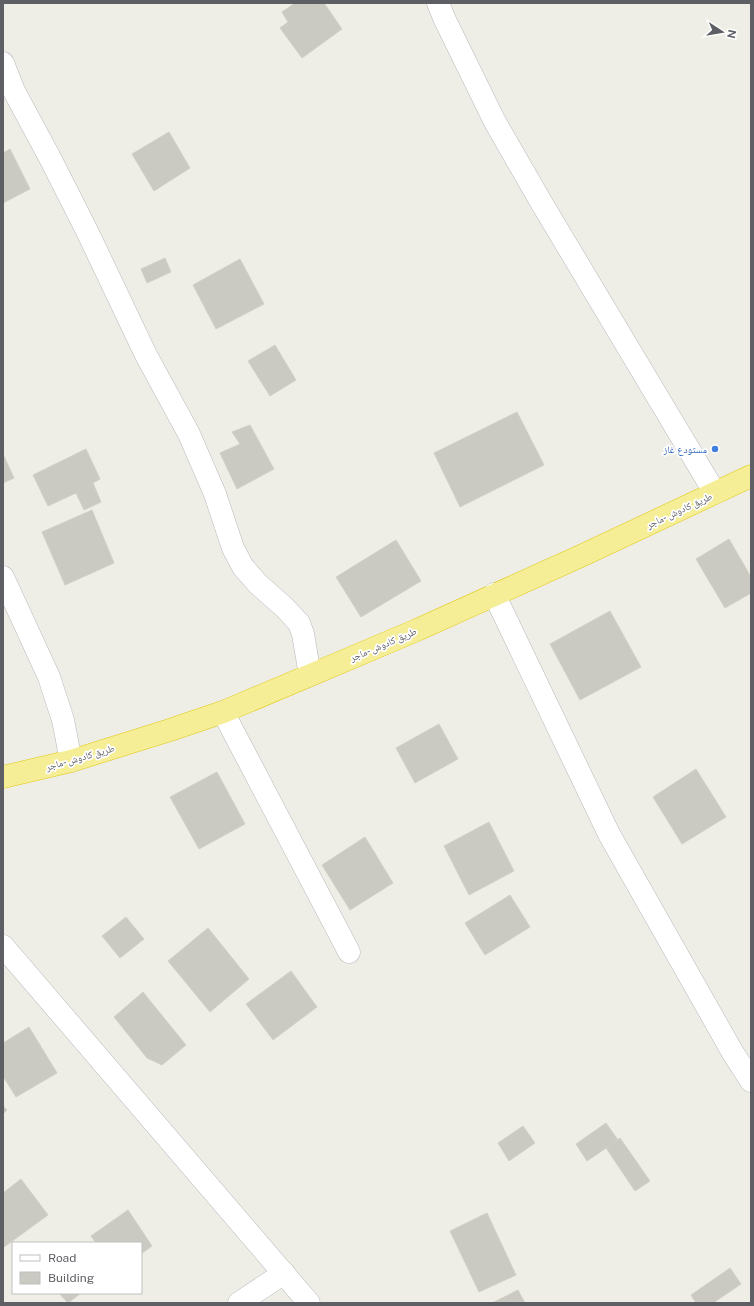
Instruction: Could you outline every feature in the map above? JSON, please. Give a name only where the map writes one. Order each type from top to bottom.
[{"type":"highway","name":"طريق كادوش -ماجر","points":[[3,777],[71,761],[222,712],[417,630],[583,555],[751,476]]},
{"type":"street","points":[[438,3],[495,122],[541,202],[715,493]]},
{"type":"street","points":[[3,63],[14,91],[87,231],[146,355],[189,434],[216,494],[234,548],[243,567],[258,584],[284,607],[299,624],[303,634],[310,675]]},
{"type":"street","points":[[3,577],[49,677],[63,720],[71,761]]},
{"type":"street","points":[[494,594],[609,834],[733,1053],[751,1081]]},
{"type":"street","points":[[222,712],[349,952]]},
{"type":"street","points":[[3,946],[309,1303]]},
{"type":"street","points":[[239,1303],[284,1273]]},
{"type":"building","points":[[295,3],[324,3],[342,29],[302,58],[280,28],[288,22],[282,12]]},
{"type":"building","points":[[169,132],[190,168],[154,191],[132,154]]},
{"type":"building","points":[[10,149],[30,189],[3,203],[3,153]]},
{"type":"building","points":[[165,258],[171,272],[147,283],[141,269]]},
{"type":"building","points":[[240,259],[264,304],[216,329],[193,285]]},
{"type":"building","points":[[275,345],[296,380],[270,396],[248,361]]},
{"type":"building","points":[[517,412],[544,465],[460,507],[434,453]]},
{"type":"building","points":[[250,425],[274,469],[237,489],[220,453],[240,444],[232,432]]},
{"type":"building","points":[[86,449],[100,479],[93,483],[101,502],[84,510],[76,493],[48,506],[33,475]]},
{"type":"building","points":[[3,454],[14,478],[3,483]]},
{"type":"building","points":[[92,510],[114,563],[65,585],[42,532]]},
{"type":"building","points":[[729,539],[751,577],[751,593],[725,608],[696,559]]},
{"type":"building","points":[[396,540],[421,581],[361,617],[336,577]]},
{"type":"building","points":[[610,611],[641,667],[580,700],[550,644]]},
{"type":"building","points":[[439,724],[458,759],[415,783],[396,748]]},
{"type":"building","points":[[696,769],[726,817],[682,844],[653,797]]},
{"type":"building","points":[[217,772],[245,824],[199,849],[170,797]]},
{"type":"building","points":[[489,822],[514,871],[469,895],[444,846]]},
{"type":"building","points":[[365,837],[393,883],[350,910],[322,865]]},
{"type":"building","points":[[510,895],[530,927],[485,955],[465,923]]},
{"type":"building","points":[[126,917],[144,939],[120,958],[102,936]]},
{"type":"building","points":[[208,928],[249,979],[210,1012],[168,961]]},
{"type":"building","points":[[291,971],[317,1007],[273,1040],[246,1004]]},
{"type":"building","points":[[143,992],[186,1045],[162,1065],[147,1058],[114,1017]]},
{"type":"building","points":[[29,1027],[57,1073],[16,1097],[3,1076],[3,1043]]},
{"type":"building","points":[[3,1106],[7,1110],[3,1114]]},
{"type":"building","points":[[606,1123],[618,1140],[587,1161],[576,1144]]},
{"type":"building","points":[[523,1126],[535,1143],[509,1161],[498,1143]]},
{"type":"building","points":[[620,1138],[650,1181],[635,1191],[606,1148]]},
{"type":"building","points":[[21,1179],[48,1215],[4,1247],[3,1193]]},
{"type":"building","points":[[128,1210],[152,1246],[142,1253],[142,1242],[95,1242],[91,1236]]},
{"type":"building","points":[[487,1213],[516,1275],[479,1292],[450,1231]]},
{"type":"building","points":[[730,1268],[741,1284],[713,1303],[696,1303],[691,1295]]},
{"type":"building","points":[[518,1290],[525,1303],[492,1303]]},
{"type":"building","points":[[60,1294],[80,1294],[68,1303]]},
{"type":"place","name":"مستودع غاز","points":[[715,449]]}]
